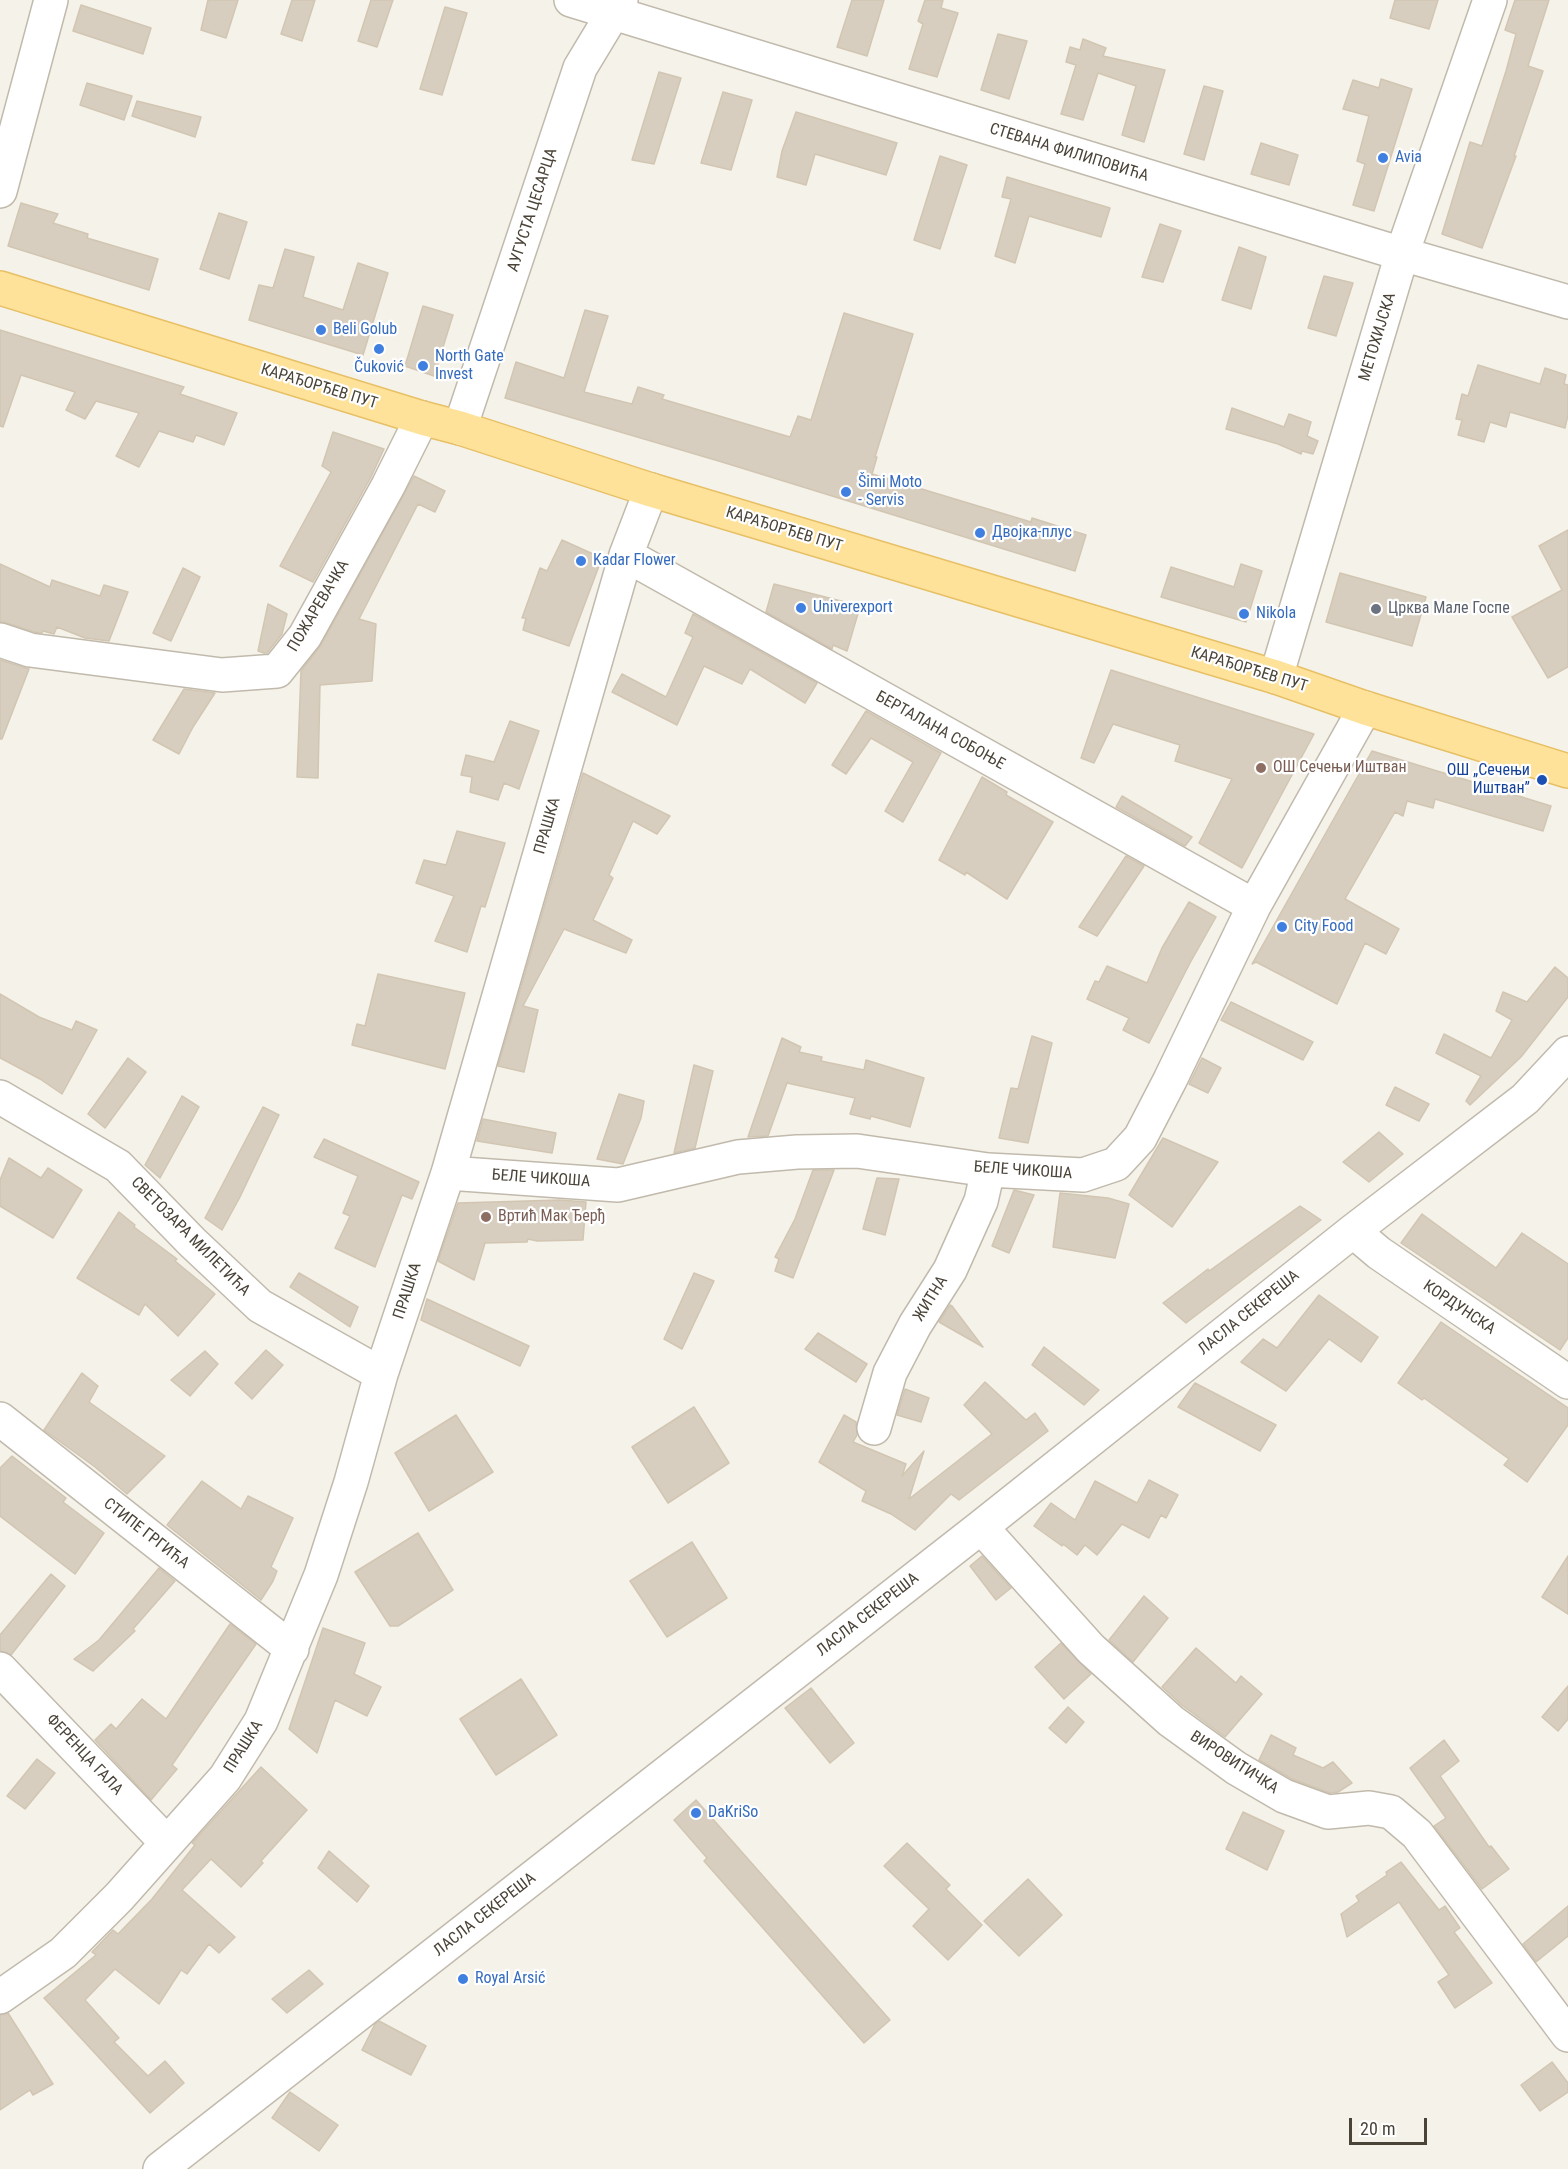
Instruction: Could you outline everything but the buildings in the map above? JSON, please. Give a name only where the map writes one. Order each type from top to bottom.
[{"type":"main road","name":"КАРАЂОРЂЕВ ПУТ","points":[[0,288],[460,428],[651,490],[1276,677],[1365,708],[1568,771]]},
{"type":"street","points":[[0,191],[51,0]]},
{"type":"street","name":"СТЕВАНА ФИЛИПОВИЋА","points":[[571,0],[617,6],[1402,254],[1568,302]]},
{"type":"street","name":"МЕТОХИЈСКА","points":[[1276,677],[1402,254],[1490,0]]},
{"type":"street","name":"АУГУСТА ЦЕСАРЦА","points":[[460,428],[580,68],[617,6]]},
{"type":"street","name":"ПОЖАРЕВАЧКА","points":[[0,640],[30,650],[222,675],[277,671],[305,636],[388,486],[422,418]]},
{"type":"street","name":"ПРАШКА","points":[[0,1997],[63,1953],[119,1897],[225,1778],[261,1721],[321,1575],[351,1482],[381,1374],[447,1173],[626,555],[651,490]]},
{"type":"street","name":"БЕРТАЛАНА СОБОЊЕ","points":[[626,555],[1254,906]]},
{"type":"street","name":"БЕЛЕ ЧИКОША","points":[[447,1173],[618,1185],[738,1157],[847,1151],[988,1170],[1083,1174],[1116,1164],[1140,1138],[1254,906],[1365,708]]},
{"type":"street","name":"ЛАСЛА СЕКЕРЕША","points":[[160,2169],[981,1527],[1353,1231],[1526,1099],[1568,1053]]},
{"type":"street","name":"СВЕТОЗАРА МИЛЕТИЋА","points":[[0,1097],[118,1166],[192,1242],[260,1306],[381,1374]]},
{"type":"street","name":"ЖИТНА","points":[[874,1428],[890,1373],[915,1325],[950,1270],[981,1201],[988,1170]]},
{"type":"street","name":"КОРДУНСКА","points":[[1353,1231],[1379,1253],[1568,1382]]},
{"type":"street","name":"СТИПЕ ГРГИЋА","points":[[0,1419],[292,1649]]},
{"type":"street","name":"ВИРОВИТИЧКА","points":[[981,1527],[1092,1649],[1171,1721],[1236,1768],[1284,1796],[1328,1812],[1369,1808],[1391,1812],[1417,1834],[1568,2035]]},
{"type":"street","name":"ФЕРЕНЦА ГАЛА","points":[[0,1669],[166,1843]]},
{"type":"place","name":"Avia","points":[[1383,158]]},
{"type":"place","name":"Beli Golub","points":[[321,330]]},
{"type":"place","name":"Čuković","points":[[379,349]]},
{"type":"place","name":"North Gate Invest","points":[[423,366]]},
{"type":"place","name":"Šimi Moto - Servis","points":[[846,492]]},
{"type":"place","name":"Двојка-плус","points":[[980,533]]},
{"type":"place","name":"Kadar Flower","points":[[581,561]]},
{"type":"place","name":"Univerexport","points":[[801,608]]},
{"type":"place","name":"Црква Мале Госпе","points":[[1376,609]]},
{"type":"place","name":"Nikola","points":[[1244,614]]},
{"type":"place","name":"ОШ Сечењи Иштван","points":[[1261,768]]},
{"type":"place","name":"ОШ „Сечењи Иштван”","points":[[1542,780]]},
{"type":"place","name":"City Food","points":[[1282,927]]},
{"type":"place","name":"Вртић Мак Ђерђ","points":[[486,1217]]},
{"type":"place","name":"DaKriSo","points":[[696,1813]]},
{"type":"place","name":"Royal Arsić","points":[[463,1979]]}]
